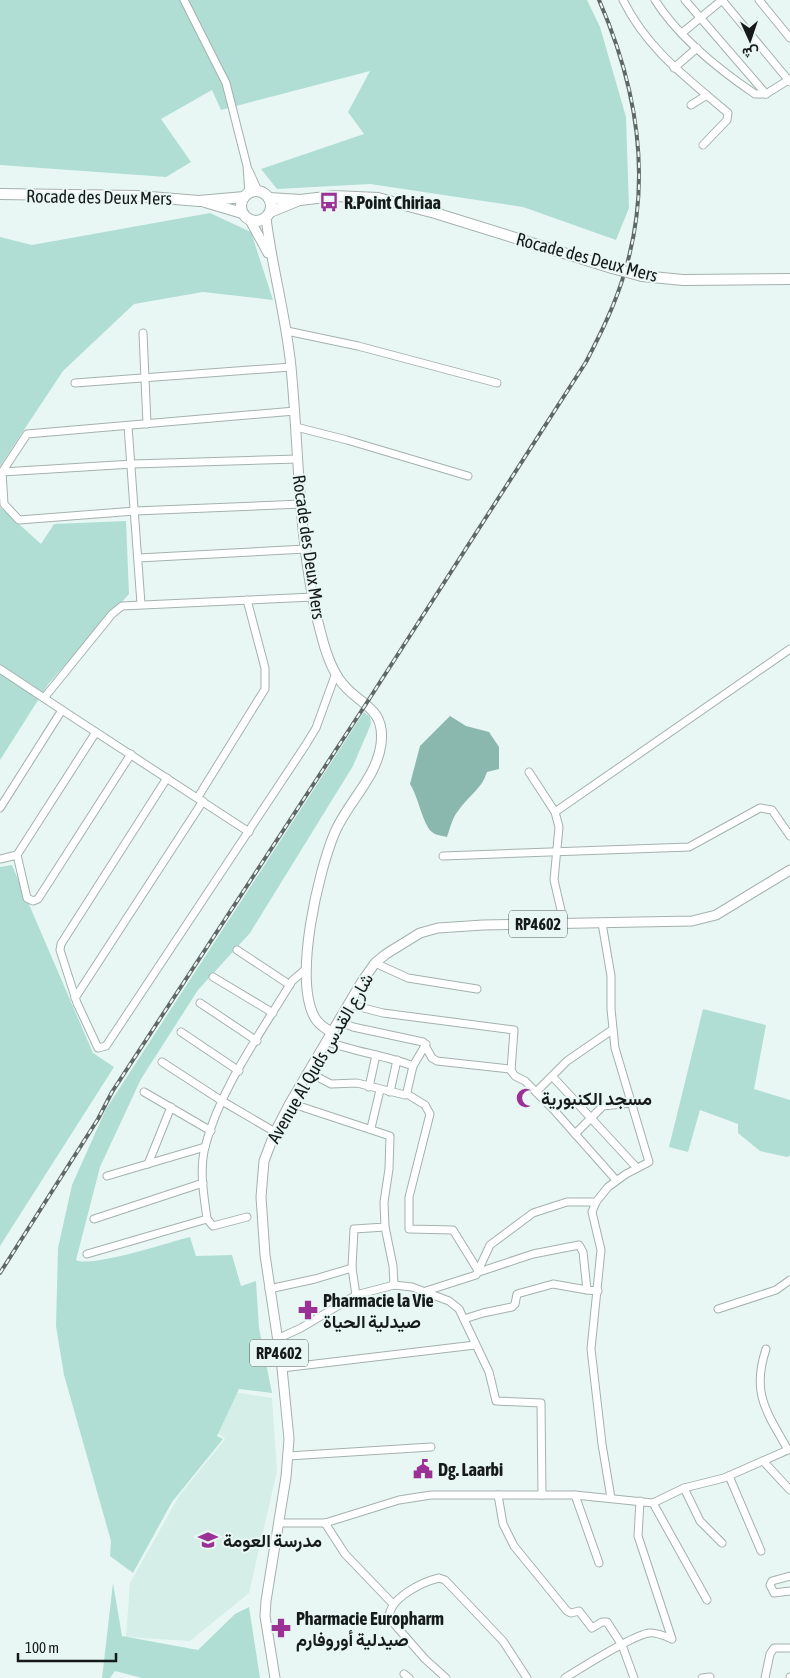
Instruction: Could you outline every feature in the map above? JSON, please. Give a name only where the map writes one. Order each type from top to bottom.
[{"type":"highway","points":[[250,193],[269,198],[268,215],[259,221],[246,217],[241,205],[250,193]]},
{"type":"highway","name":"Rocade des Deux Mers","points":[[0,194],[138,196],[199,201],[250,193]]},
{"type":"highway","name":"Rocade des Deux Mers","points":[[269,198],[300,200],[334,196],[378,198],[435,213],[642,276],[683,280],[790,280]]},
{"type":"highway","name":"Rocade des Deux Mers","points":[[268,215],[300,200]]},
{"type":"highway","name":"Rocade des Deux Mers","points":[[199,201],[246,217]]},
{"type":"main road","name":"Rocade des Deux Mers","points":[[268,215],[270,258],[288,331],[306,549],[313,597],[326,647],[336,673],[350,691],[378,715],[382,742],[373,769],[341,820],[330,846],[312,918],[306,968],[307,990],[314,1016],[321,1025],[331,1032]]},
{"type":"main road","name":"Rocade des Deux Mers","points":[[246,217],[270,258]]},
{"type":"main road","name":"Avenue Al Quds شارع القدس","points":[[275,1678],[268,1632],[266,1601],[288,1456],[288,1428],[282,1368],[269,1289],[261,1197],[264,1161],[275,1132],[290,1103],[348,1004],[375,963],[420,933],[438,928],[460,926],[666,923],[705,919],[748,897],[790,870]]},
{"type":"street","points":[[184,0],[226,83],[247,166],[250,193]]},
{"type":"street","points":[[623,0],[643,35],[674,68],[728,112],[729,116],[703,145]]},
{"type":"street","points":[[655,0],[682,33],[697,48],[750,90],[760,95],[766,94],[790,80],[722,0],[682,33]]},
{"type":"street","points":[[685,0],[766,94]]},
{"type":"street","points":[[759,0],[788,33]]},
{"type":"street","points":[[674,68],[697,48]]},
{"type":"street","points":[[691,106],[707,95]]},
{"type":"street","points":[[288,331],[358,346],[497,384]]},
{"type":"street","points":[[143,334],[147,424]]},
{"type":"street","points":[[75,383],[291,367]]},
{"type":"street","points":[[295,411],[27,434],[2,472],[4,504],[20,520],[135,511],[302,504]]},
{"type":"street","points":[[128,426],[133,464],[141,604]]},
{"type":"street","points":[[296,427],[468,476]]},
{"type":"street","points":[[2,472],[133,464],[298,459]]},
{"type":"street","points":[[138,558],[306,549]]},
{"type":"street","points":[[44,698],[112,614],[122,606],[313,597]]},
{"type":"street","points":[[75,998],[200,799],[265,689],[265,668],[247,600]]},
{"type":"street","points":[[555,812],[790,650]]},
{"type":"street","points":[[0,669],[249,832]]},
{"type":"street","points":[[167,778],[61,944],[60,950],[75,998],[98,1048],[106,1046],[316,728],[336,673]]},
{"type":"street","points":[[0,808],[62,710]]},
{"type":"street","points":[[0,859],[17,855],[96,732]]},
{"type":"street","points":[[17,855],[28,898],[35,900],[41,896],[131,754]]},
{"type":"street","points":[[529,772],[555,812],[558,827],[554,880],[564,923]]},
{"type":"street","points":[[443,856],[555,854],[689,847],[760,808],[772,810],[790,836]]},
{"type":"street","points":[[602,923],[611,976],[612,1030],[631,1103],[649,1161],[616,1180],[596,1202],[592,1214],[601,1250],[591,1349],[602,1444],[611,1498]]},
{"type":"street","points":[[237,950],[290,985]]},
{"type":"street","points":[[375,963],[408,978],[477,989]]},
{"type":"street","points":[[247,1217],[213,1226],[207,1219],[203,1183],[205,1147],[222,1101],[290,985],[306,968]]},
{"type":"street","points":[[214,977],[273,1013]]},
{"type":"street","points":[[200,1003],[257,1041]]},
{"type":"street","points":[[348,1004],[383,1013],[514,1030],[512,1071]]},
{"type":"street","points":[[338,1021],[353,1027],[426,1044]]},
{"type":"street","points":[[536,1092],[581,1051],[612,1030]]},
{"type":"street","points":[[181,1032],[239,1071]]},
{"type":"street","points":[[326,1042],[376,1054],[413,1066]]},
{"type":"street","points":[[426,1044],[432,1058],[437,1061],[505,1067],[512,1071],[536,1092],[616,1180]]},
{"type":"street","points":[[407,1094],[413,1066],[426,1044]]},
{"type":"street","points":[[370,1087],[376,1054]]},
{"type":"street","points":[[390,1092],[397,1060]]},
{"type":"street","points":[[162,1062],[222,1101],[275,1132]]},
{"type":"street","points":[[308,1072],[331,1084],[357,1083],[380,1090],[407,1094],[425,1105],[430,1114],[427,1134],[409,1197],[408,1228],[412,1230],[453,1230],[479,1272]]},
{"type":"street","points":[[552,1076],[637,1168]]},
{"type":"street","points":[[371,1128],[380,1090]]},
{"type":"street","points":[[144,1092],[211,1131]]},
{"type":"street","points":[[290,1103],[371,1128],[388,1134],[390,1137],[389,1169],[384,1202],[385,1227],[393,1266],[394,1285]]},
{"type":"street","points":[[575,1134],[607,1105],[631,1103]]},
{"type":"street","points":[[148,1164],[170,1107]]},
{"type":"street","points":[[107,1176],[205,1147]]},
{"type":"street","points":[[94,1219],[203,1183]]},
{"type":"street","points":[[479,1272],[490,1244],[533,1213],[567,1202],[596,1202]]},
{"type":"street","points":[[86,1254],[207,1219]]},
{"type":"street","points":[[356,1296],[352,1268],[354,1229],[385,1227]]},
{"type":"street","points":[[426,1291],[470,1278],[479,1272],[533,1254],[579,1245],[583,1252],[587,1290]]},
{"type":"street","points":[[269,1289],[315,1279],[352,1268]]},
{"type":"street","points":[[718,1309],[776,1290],[790,1280]]},
{"type":"street","points":[[277,1339],[301,1328],[356,1296],[394,1285],[426,1291],[455,1305],[490,1372],[496,1401],[541,1404],[542,1495]]},
{"type":"street","points":[[464,1320],[483,1312],[512,1306],[515,1304],[517,1294],[550,1285],[598,1291]]},
{"type":"street","points":[[282,1368],[475,1345]]},
{"type":"street","points":[[278,1524],[325,1524],[411,1498],[575,1495],[653,1503],[684,1488],[729,1476],[788,1452],[763,1405],[760,1368],[766,1349]]},
{"type":"street","points":[[288,1456],[431,1447]]},
{"type":"street","points":[[764,1462],[790,1490]]},
{"type":"street","points":[[729,1476],[761,1551]]},
{"type":"street","points":[[684,1488],[700,1521],[722,1543]]},
{"type":"street","points":[[498,1495],[504,1524],[510,1541],[567,1611],[579,1611],[592,1628],[602,1622],[607,1622],[622,1645],[634,1678]]},
{"type":"street","points":[[575,1495],[598,1563]]},
{"type":"street","points":[[565,1678],[622,1645],[649,1633],[672,1639],[638,1536],[640,1501]]},
{"type":"street","points":[[653,1503],[707,1600]]},
{"type":"street","points":[[325,1524],[346,1554],[393,1604]]},
{"type":"street","points":[[790,1576],[772,1581],[770,1585],[774,1593],[790,1591]]},
{"type":"street","points":[[446,1678],[425,1659],[390,1618],[393,1604],[412,1590],[434,1579],[443,1578],[503,1641],[527,1678]]},
{"type":"street","points":[[765,1678],[770,1654],[774,1648],[790,1648]]},
{"type":"shaded area","points":[[0,0],[587,0],[600,27],[626,117],[629,208],[616,240],[523,207],[370,184],[277,189],[261,169],[364,134],[348,112],[370,71],[221,110],[212,90],[161,119],[191,162],[166,177],[0,165]]},
{"type":"shaded area","points":[[210,213],[251,232],[273,300],[203,292],[134,304],[63,371],[0,466],[0,237],[32,245]]},
{"type":"shaded area","points":[[0,507],[41,544],[54,524],[126,521],[129,594],[49,683],[0,760]]},
{"type":"shaded area","points":[[364,712],[370,717],[371,724],[353,766],[250,933],[198,990],[141,1079],[100,1167],[76,1260],[84,1262],[113,1258],[190,1237],[196,1256],[232,1255],[241,1286],[256,1281],[259,1328],[272,1393],[239,1389],[217,1436],[223,1439],[172,1502],[133,1573],[110,1556],[111,1541],[64,1375],[56,1326],[58,1248],[72,1185],[106,1109]]},
{"type":"shaded area","points":[[450,716],[466,726],[489,732],[499,747],[499,769],[487,772],[482,783],[456,814],[447,837],[435,834],[429,828],[410,784],[420,746]]},
{"type":"shaded area","points":[[12,865],[93,1053],[114,1067],[0,1246],[0,867]]},
{"type":"shaded area","points":[[703,1009],[766,1025],[754,1089],[790,1100],[790,1156],[760,1151],[738,1133],[738,1124],[700,1110],[688,1152],[669,1147]]},
{"type":"shaded area","name":"مدرسة العومة","points":[[233,1392],[272,1398],[277,1471],[249,1593],[190,1641],[126,1637],[130,1583],[179,1496],[225,1439],[214,1430]]},
{"type":"shaded area","points":[[113,1583],[122,1636],[198,1650],[235,1614],[249,1607],[260,1678],[142,1678],[115,1671],[110,1678],[102,1678]]},
{"type":"railway","points":[[0,1273],[98,1119],[112,1092],[366,704],[586,362],[603,329],[625,271],[633,236],[638,202],[639,167],[637,133],[631,99],[623,66],[599,0]]},
{"type":"place","name":"R.Point Chiriaa","points":[[329,202]]},
{"type":"place","name":"مسجد الكنبورية","points":[[526,1098]]},
{"type":"place","name":"Pharmacie la Vie صيدلية الحياة","points":[[308,1310]]},
{"type":"place","name":"Dg. Laarbi","points":[[423,1469]]},
{"type":"place","name":"مدرسة العومة","points":[[208,1540]]},
{"type":"place","name":"Pharmacie Europharm صيدلية أوروفارم","points":[[281,1628]]}]
